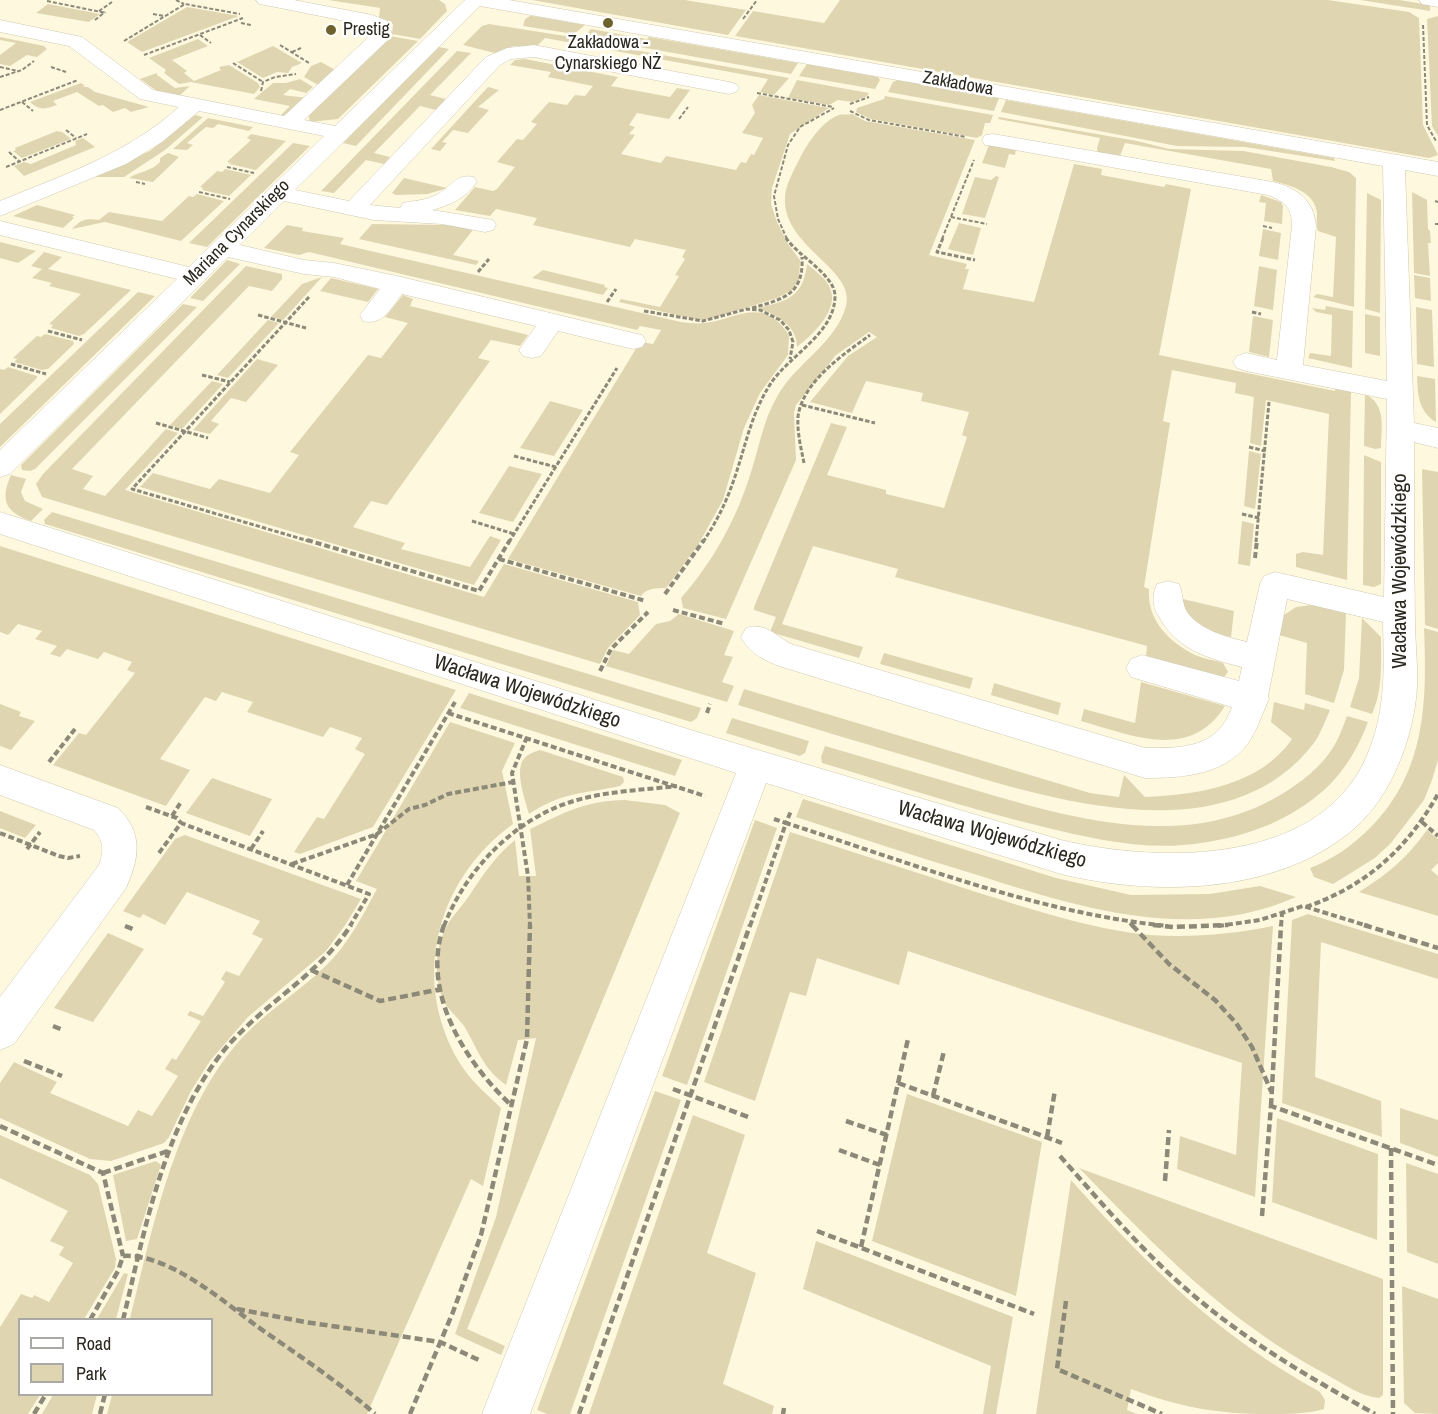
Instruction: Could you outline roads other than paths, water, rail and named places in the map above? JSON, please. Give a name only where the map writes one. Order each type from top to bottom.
[{"type":"street","points":[[265,0],[365,19],[381,25],[382,35],[288,124]]},
{"type":"street","name":"Mariana Cynarskiego","points":[[0,467],[476,0]]},
{"type":"street","name":"Zakładowa","points":[[476,0],[1438,169]]},
{"type":"street","points":[[1428,0],[1438,1]]},
{"type":"street","points":[[0,26],[75,41],[147,95],[339,133]]},
{"type":"street","points":[[363,212],[493,61],[507,54],[534,51],[729,88]]},
{"type":"street","points":[[0,209],[93,170],[139,147],[156,137],[194,105]]},
{"type":"street","points":[[987,140],[1273,189],[1300,204],[1304,211],[1304,225],[1289,371]]},
{"type":"street","name":"Wacława Wojewódzkiego","points":[[0,523],[756,765],[1093,865],[1153,873],[1208,869],[1269,857],[1299,847],[1322,834],[1346,815],[1364,795],[1378,770],[1398,712],[1401,663],[1399,613],[1400,393],[1394,161]]},
{"type":"street","points":[[363,212],[437,203],[458,191],[466,182]]},
{"type":"street","points":[[278,193],[363,212],[442,217],[485,225]]},
{"type":"street","points":[[0,228],[195,276]]},
{"type":"street","points":[[222,248],[304,267],[334,270],[397,284],[633,341]]},
{"type":"street","points":[[372,315],[397,284]]},
{"type":"street","points":[[532,350],[552,321]]},
{"type":"street","points":[[1246,362],[1400,393]]},
{"type":"street","points":[[1400,430],[1438,438]]},
{"type":"street","points":[[757,637],[782,654],[1144,763],[1182,764],[1214,753],[1238,733],[1253,699],[1275,584],[1399,613]]},
{"type":"street","points":[[1168,593],[1170,610],[1188,632],[1226,650],[1260,658]]},
{"type":"street","points":[[1142,668],[1253,699]]},
{"type":"street","points":[[506,1414],[756,765]]},
{"type":"street","points":[[0,780],[106,819],[116,831],[122,850],[120,862],[113,876],[0,1030]]},
{"type":"place","name":"Zakładowa - Cynarskiego NŻ","points":[[608,23]]},
{"type":"place","name":"Prestig","points":[[331,30]]}]
